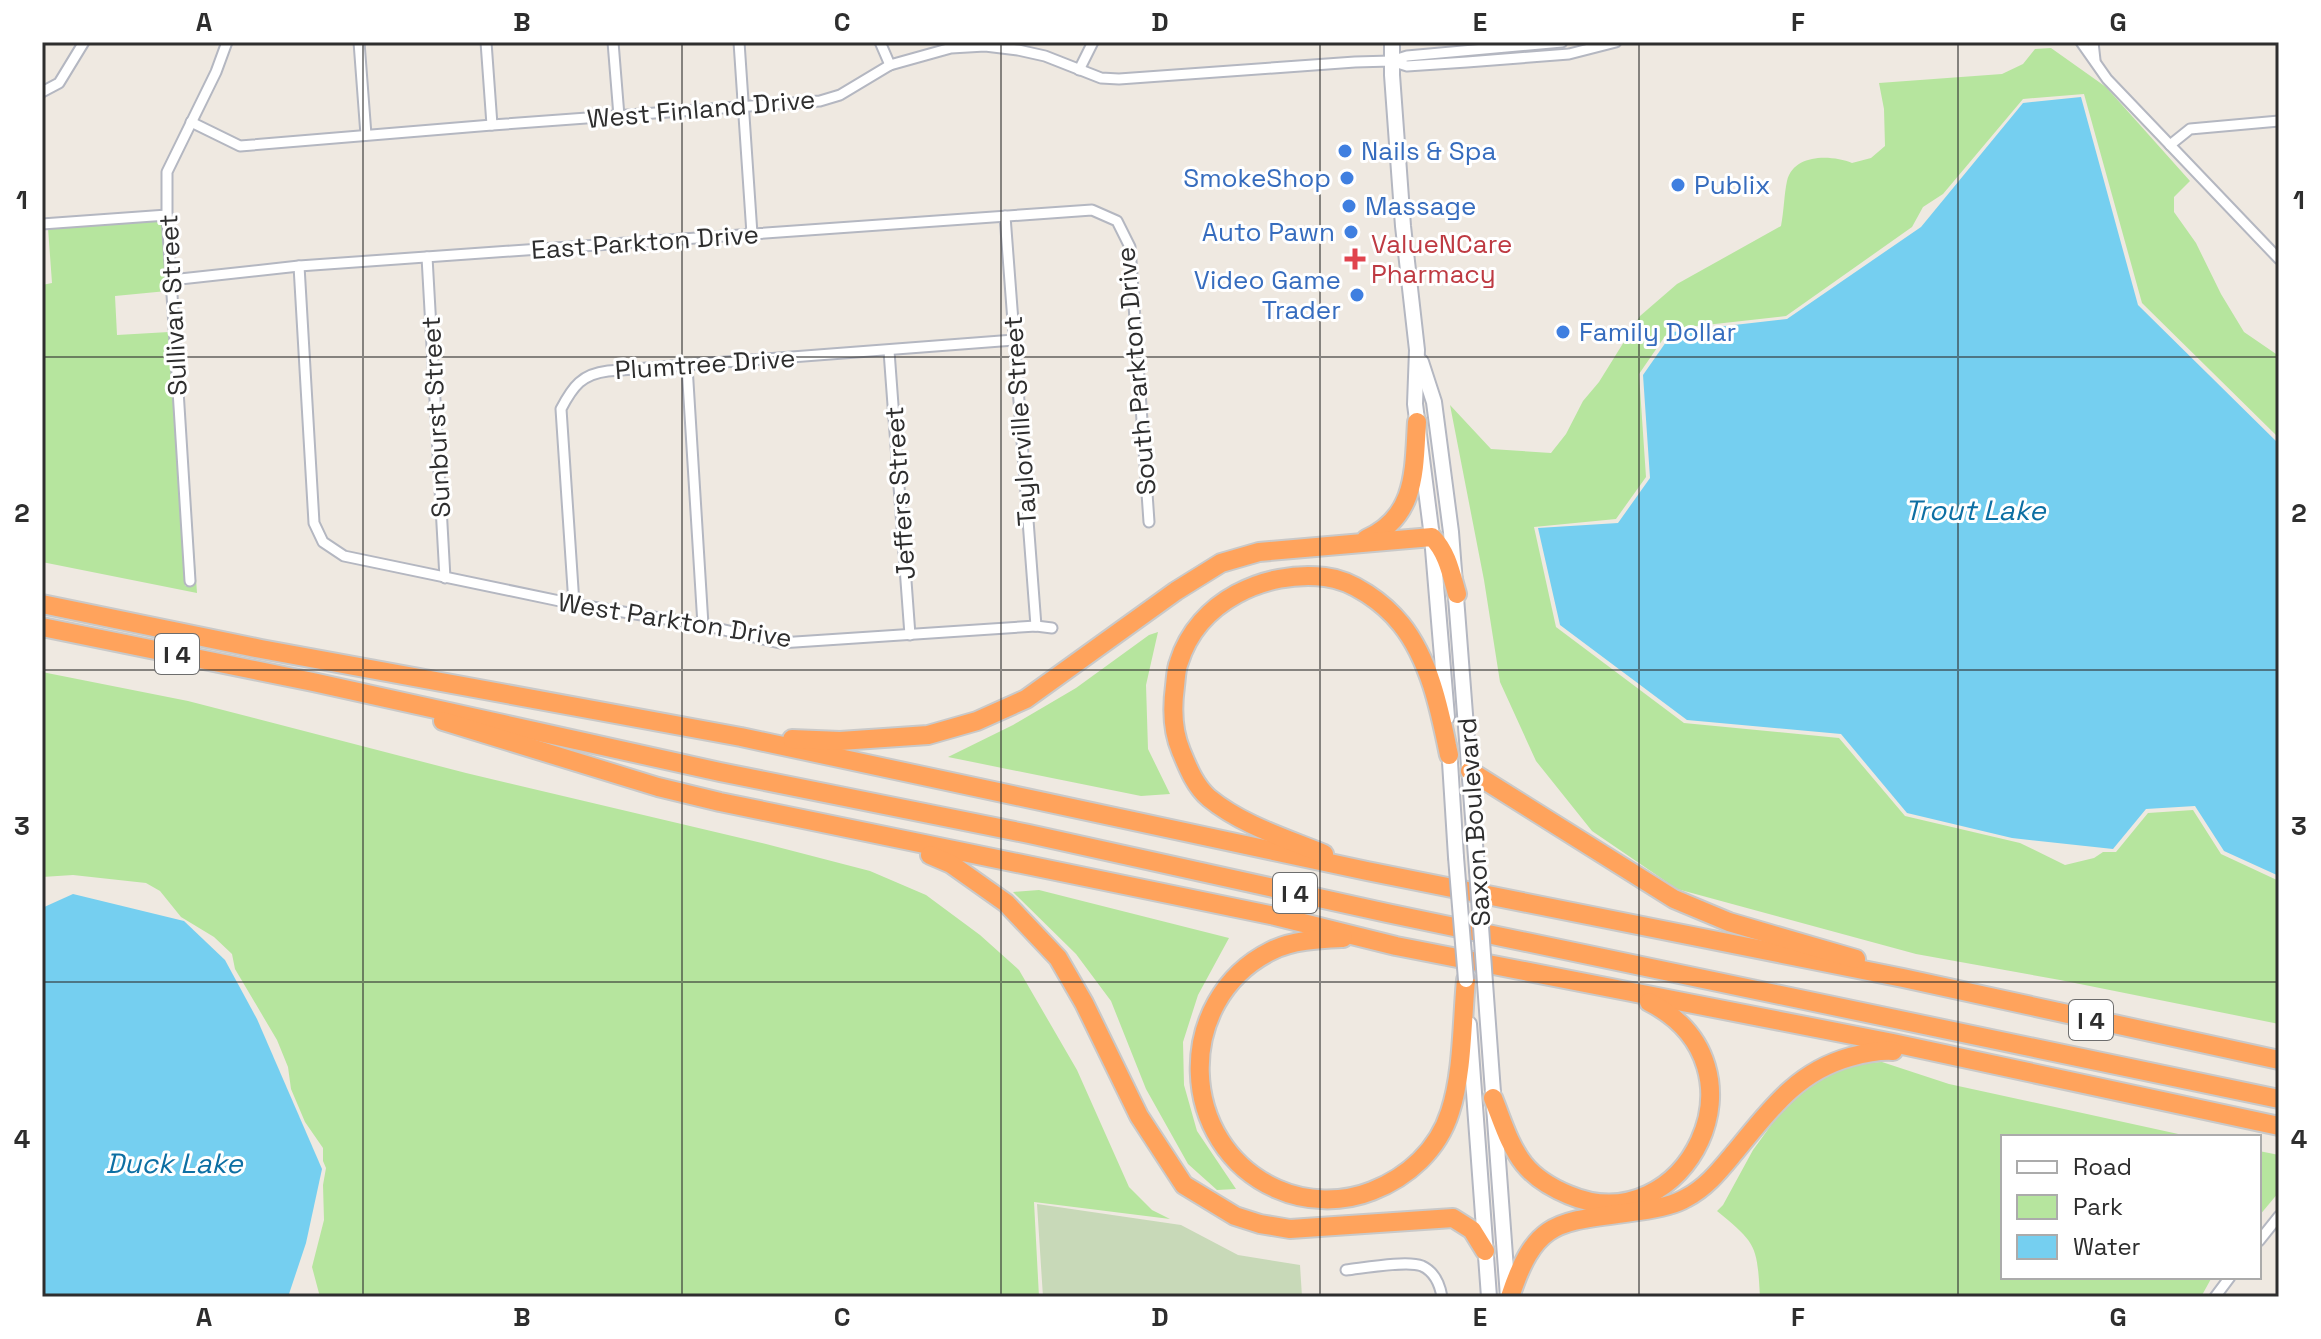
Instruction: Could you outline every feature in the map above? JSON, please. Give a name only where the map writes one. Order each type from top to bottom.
[{"type":"highway","points":[[1356,543],[1386,527],[1407,501],[1413,480],[1417,422]]},
{"type":"highway","points":[[741,737],[840,741],[928,735],[977,721],[1026,699],[1176,591],[1221,563],[1259,552],[1432,537],[1440,545],[1457,594]]},
{"type":"highway","points":[[1367,871],[1239,819],[1207,796],[1190,773],[1175,737],[1173,702],[1179,661],[1196,626],[1217,606],[1242,590],[1265,581],[1327,577],[1349,584],[1385,607],[1403,627],[1421,658],[1431,684],[1449,755]]},
{"type":"highway","name":"I 4","points":[[42,604],[276,652],[741,737],[1367,871],[1903,978],[2279,1060]]},
{"type":"highway","name":"I 4","points":[[42,627],[313,682],[720,772],[1029,834],[1417,920],[2279,1099]]},
{"type":"highway","points":[[313,682],[658,787],[1275,916],[1396,946],[1893,1043],[2279,1126]]},
{"type":"highway","points":[[1470,771],[1674,899],[1729,922],[1849,956],[1903,978]]},
{"type":"highway","points":[[879,835],[951,864],[1006,903],[1058,958],[1084,1003],[1139,1116],[1184,1185],[1235,1216],[1290,1229],[1453,1218],[1472,1230],[1485,1251]]},
{"type":"highway","points":[[1396,946],[1342,938],[1288,945],[1272,951],[1240,973],[1217,1001],[1202,1034],[1198,1072],[1204,1108],[1230,1154],[1268,1185],[1314,1200],[1347,1197],[1382,1187],[1401,1177],[1420,1161],[1435,1144],[1451,1110],[1466,980]]},
{"type":"highway","points":[[1493,1098],[1508,1137],[1524,1163],[1544,1183],[1561,1192],[1591,1202],[1624,1201],[1641,1196],[1670,1180],[1693,1154],[1706,1130],[1711,1111],[1709,1076],[1698,1047],[1682,1025],[1659,1007],[1628,993]]},
{"type":"highway","points":[[1509,1297],[1524,1257],[1551,1229],[1575,1220],[1652,1209],[1684,1199],[1711,1182],[1799,1080],[1830,1062],[1867,1052],[1886,1051],[1958,1059]]},
{"type":"main road","name":"Saxon Boulevard","points":[[1392,42],[1402,215],[1417,350],[1415,404],[1432,537],[1489,1297]]},
{"type":"main road","name":"Saxon Boulevard","points":[[1417,350],[1434,402],[1457,594],[1509,1297]]},
{"type":"street","points":[[42,92],[59,83],[84,42]]},
{"type":"street","name":"Sullivan Street","points":[[190,581],[167,215],[167,172],[216,72],[227,42]]},
{"type":"street","points":[[359,42],[366,135]]},
{"type":"street","points":[[486,42],[492,125]]},
{"type":"street","points":[[613,42],[619,116]]},
{"type":"street","points":[[739,42],[752,234]]},
{"type":"street","points":[[880,42],[890,65]]},
{"type":"street","points":[[1079,70],[1093,42]]},
{"type":"street","points":[[1560,42],[1569,54]]},
{"type":"street","name":"West Finland Drive","points":[[191,122],[240,146],[743,107],[830,98],[861,84],[890,65],[951,48],[985,44],[1045,56],[1101,78],[1119,79],[1391,61],[1407,56],[1560,42]]},
{"type":"street","name":"West Finland Drive","points":[[1391,61],[1407,66],[1569,54],[1616,42]]},
{"type":"street","points":[[2081,42],[2107,79],[2279,259]]},
{"type":"street","points":[[2093,42],[2095,60]]},
{"type":"street","points":[[2170,145],[2190,129],[2279,121]]},
{"type":"street","name":"East Parkton Drive","points":[[171,280],[299,266],[1092,210],[1117,221]]},
{"type":"street","points":[[42,224],[167,215]]},
{"type":"street","name":"Taylorville Street","points":[[1005,216],[1036,626]]},
{"type":"street","name":"South Parkton Drive","points":[[1117,221],[1130,247],[1149,522]]},
{"type":"street","name":"Sunburst Street","points":[[427,257],[445,578]]},
{"type":"street","name":"West Parkton Drive","points":[[299,266],[316,527],[323,542],[344,556],[574,604],[703,625],[780,643],[1036,626],[1052,628]]},
{"type":"street","name":"Plumtree Drive","points":[[574,604],[561,409],[577,382],[594,373],[1014,340]]},
{"type":"street","name":"Jeffers Street","points":[[889,351],[910,635]]},
{"type":"street","points":[[687,366],[703,625]]},
{"type":"street","points":[[2261,1238],[2279,1216]]},
{"type":"street","points":[[1346,1270],[1421,1266],[1440,1285],[1442,1297]]},
{"type":"street","points":[[2215,1297],[2228,1279]]},
{"type":"green space","points":[[2051,48],[2106,87],[2190,181],[2174,197],[2174,212],[2196,243],[2244,332],[2279,356],[2279,438],[2142,303],[2084,94],[2023,99],[1943,194],[1923,207],[1912,227],[1786,316],[1670,329],[1639,374],[1646,477],[1616,519],[1534,527],[1556,627],[1684,723],[1839,738],[1905,816],[2020,843],[2065,865],[2094,858],[2103,852],[2116,852],[2148,813],[2193,810],[2221,854],[2279,881],[2279,1024],[1916,954],[1677,889],[1592,831],[1536,761],[1500,682],[1450,405],[1491,449],[1551,453],[1640,316],[1677,284],[1781,226],[1787,181],[1797,165],[1815,158],[1834,158],[1852,163],[1871,158],[1885,146],[1884,109],[1879,83],[2002,74],[2023,64],[2035,49]]},
{"type":"green space","points":[[162,220],[167,291],[115,296],[117,335],[169,332],[185,586],[195,585],[185,419],[197,593],[42,562],[42,285],[52,283],[48,228]]},
{"type":"green space","points":[[1158,632],[1146,685],[1148,749],[1170,794],[1141,796],[948,757],[1013,725],[1076,688],[1149,635]]},
{"type":"green space","points":[[42,672],[188,701],[466,773],[766,844],[870,871],[926,895],[980,935],[1019,970],[1077,1070],[1129,1187],[1152,1210],[1170,1219],[1034,1202],[1039,1297],[320,1297],[312,1267],[324,1220],[326,1168],[323,1148],[305,1122],[291,1089],[288,1067],[277,1040],[235,969],[232,954],[214,937],[181,917],[160,891],[146,883],[73,875],[42,877]]},
{"type":"green space","points":[[1039,890],[1229,938],[1198,995],[1183,1042],[1184,1085],[1197,1131],[1236,1189],[1217,1190],[1188,1164],[1146,1089],[1111,1001],[1076,954],[1013,892]]},
{"type":"green space","points":[[1882,1062],[1949,1084],[2183,1135],[2001,1135],[2001,1279],[2211,1279],[2201,1297],[1760,1297],[1758,1266],[1752,1247],[1740,1231],[1717,1211],[1753,1150],[1783,1109],[1815,1081],[1844,1064]]},
{"type":"green space","points":[[2261,1151],[2279,1155],[2279,1192],[2261,1214]]},
{"type":"green space","points":[[1037,1204],[1181,1225],[1238,1255],[1300,1265],[1302,1297],[1043,1297]]},
{"type":"water","name":"Trout Lake","points":[[2081,97],[2138,305],[2279,444],[2279,876],[2224,851],[2195,806],[2146,809],[2113,849],[2012,838],[1907,813],[1841,734],[1687,720],[1560,625],[1538,528],[1618,523],[1650,478],[1643,375],[1673,332],[1787,319],[1921,227],[2023,103]]},
{"type":"water","name":"Duck Lake","points":[[73,894],[184,921],[225,960],[257,1019],[322,1169],[306,1243],[288,1297],[42,1297],[42,908]]},
{"type":"place","name":"Nails & Spa","points":[[1345,151]]},
{"type":"place","name":"SmokeShop","points":[[1347,178]]},
{"type":"place","name":"Publix","points":[[1678,185]]},
{"type":"place","name":"Massage","points":[[1349,206]]},
{"type":"place","name":"Auto Pawn","points":[[1351,232]]},
{"type":"place","name":"ValueNCare Pharmacy","points":[[1355,259]]},
{"type":"place","name":"Video Game Trader","points":[[1357,295]]},
{"type":"place","name":"Family Dollar","points":[[1563,332]]}]
